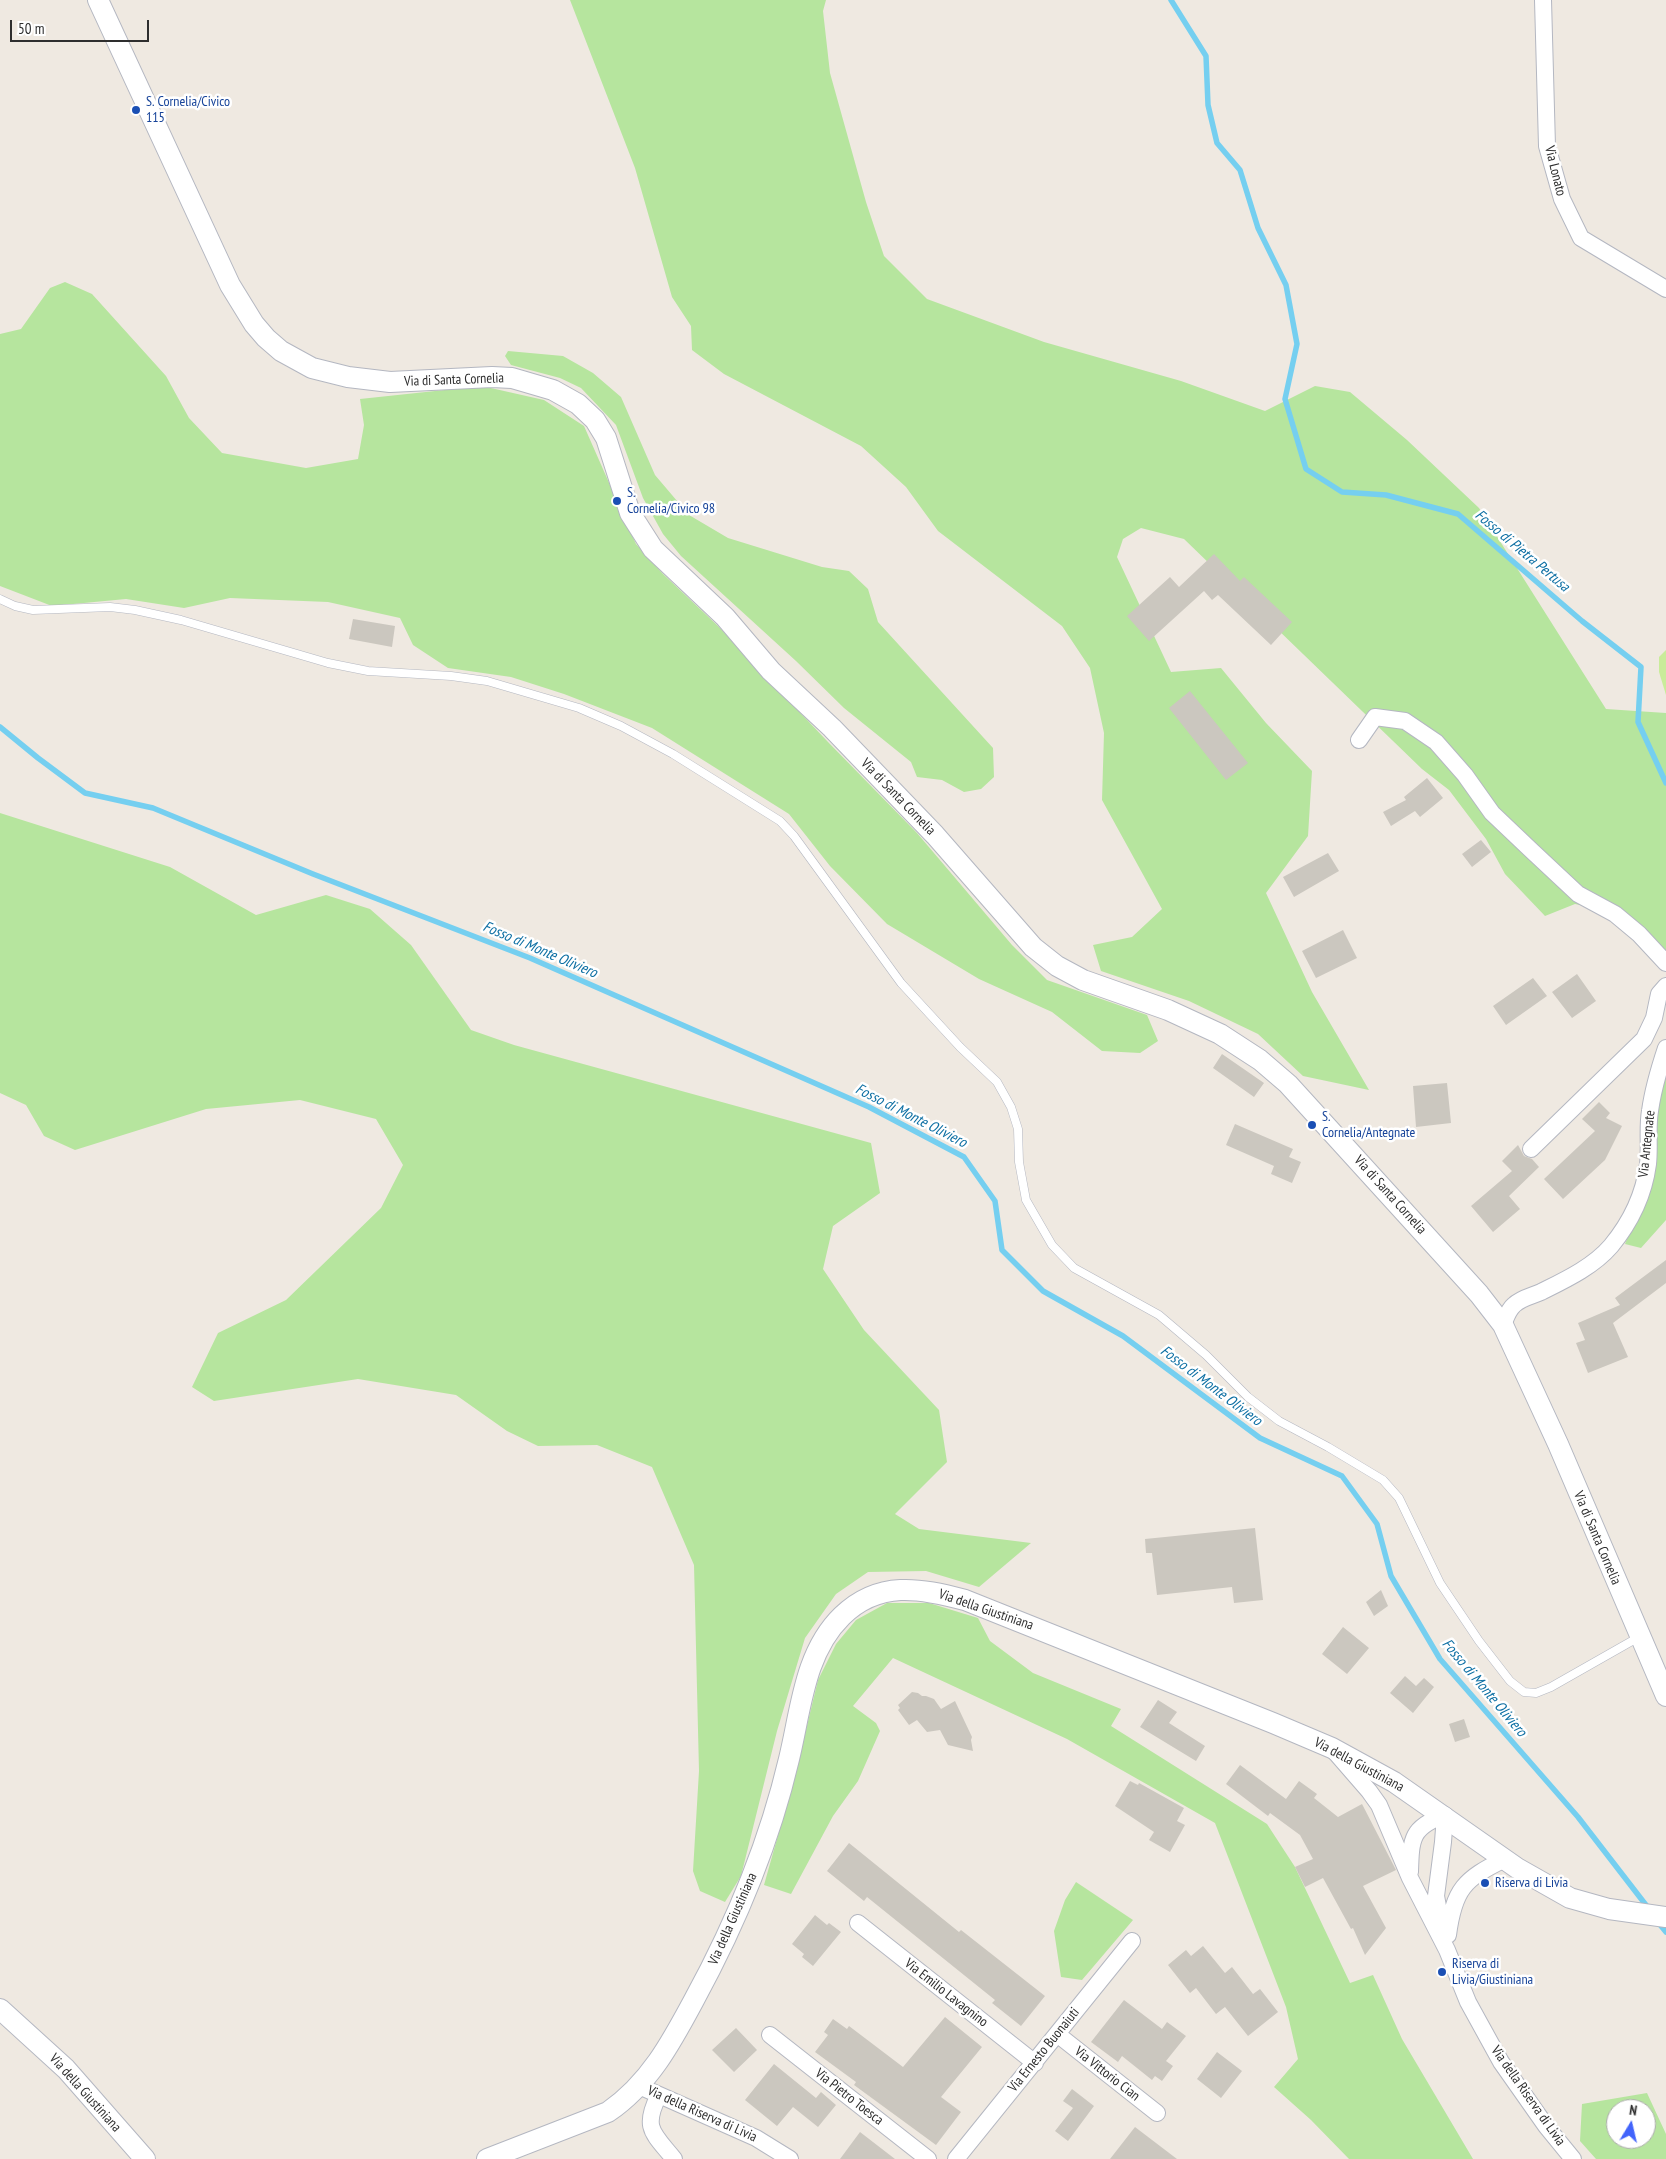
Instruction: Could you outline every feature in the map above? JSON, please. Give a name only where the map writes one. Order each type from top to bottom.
[{"type":"street","name":"Via di Santa Cornelia","points":[[98,0],[230,285],[254,324],[281,352],[302,364],[348,377],[390,382],[492,377],[512,378],[553,390],[578,404],[595,420],[606,438],[630,512],[653,549],[725,617],[771,671],[832,728],[928,827],[1033,947],[1057,966],[1083,980],[1168,1010],[1206,1027],[1233,1042],[1260,1060],[1288,1084],[1329,1128],[1479,1294],[1503,1325],[1558,1444],[1666,1696]]},
{"type":"street","name":"Via Lonato","points":[[1543,0],[1548,146],[1562,198],[1581,238],[1666,289]]},
{"type":"street","points":[[1359,740],[1375,718],[1405,721],[1436,742],[1465,775],[1492,812],[1532,851],[1578,894],[1615,914],[1627,924],[1666,963]]},
{"type":"street","points":[[1530,1149],[1644,1039],[1654,1018],[1659,994],[1666,986]]},
{"type":"street","name":"Via Antegnate","points":[[1503,1325],[1515,1304],[1568,1278],[1597,1259],[1610,1247],[1631,1217],[1643,1185],[1648,1164],[1650,1112],[1656,1080],[1666,1048]]},
{"type":"street","name":"Via della Giustiniana","points":[[487,2159],[608,2112],[620,2104],[639,2086],[666,2051],[721,1952],[750,1887],[773,1818],[789,1759],[803,1693],[814,1658],[834,1625],[866,1598],[880,1593],[920,1589],[965,1600],[1273,1723],[1332,1748],[1394,1782],[1445,1815],[1541,1883],[1570,1898],[1609,1909],[1666,1917]]},
{"type":"street","name":"Via della Riserva di Livia","points":[[1332,1748],[1376,1801],[1410,1878],[1447,1950],[1468,2002],[1501,2062],[1546,2126],[1573,2159]]},
{"type":"street","name":"Via della Riserva di Livia","points":[[1410,1878],[1411,1847],[1414,1836],[1419,1828],[1445,1815],[1436,1896],[1447,1950]]},
{"type":"street","name":"Via della Riserva di Livia","points":[[1447,1950],[1450,1918],[1460,1890],[1465,1883],[1478,1873],[1505,1859]]},
{"type":"street","name":"Via Emilio Lavagnino","points":[[858,1923],[1034,2063]]},
{"type":"street","name":"Via Ernesto Buonaiuti","points":[[956,2159],[1132,1941]]},
{"type":"street","name":"Via della Giustiniana","points":[[0,2008],[66,2069],[145,2159]]},
{"type":"street","name":"Via Vittorio Cian","points":[[1057,2034],[1157,2113]]},
{"type":"street","name":"Via Pietro Toesca","points":[[770,2035],[928,2159]]},
{"type":"street","name":"Via della Riserva di Livia","points":[[639,2086],[756,2138],[790,2159]]},
{"type":"street","points":[[659,2095],[650,2116],[650,2124],[654,2134],[674,2159]]},
{"type":"lane","points":[[0,599],[15,606],[33,610],[110,607],[135,610],[181,620],[328,662],[368,671],[451,676],[487,681],[596,715],[621,726],[682,759],[780,821],[794,836],[901,983],[960,1048],[997,1082],[1011,1107],[1018,1129],[1019,1162],[1026,1200],[1052,1245],[1074,1268],[1159,1315],[1206,1355],[1248,1396],[1279,1421],[1328,1447],[1383,1480],[1399,1498],[1440,1583],[1479,1641],[1510,1681],[1524,1692],[1536,1693],[1551,1687],[1640,1636]]},
{"type":"green space","points":[[570,0],[826,0],[823,11],[830,73],[866,202],[884,256],[927,299],[1044,342],[1181,381],[1265,411],[1315,386],[1350,392],[1407,440],[1479,508],[1606,709],[1666,713],[1666,960],[1619,913],[1575,904],[1545,916],[1505,874],[1486,839],[1449,790],[1422,769],[1184,539],[1141,528],[1123,539],[1117,557],[1171,672],[1221,668],[1266,723],[1312,771],[1308,836],[1266,893],[1312,992],[1369,1090],[1303,1076],[1258,1034],[1189,1001],[1101,971],[1093,945],[1132,937],[1162,909],[1102,800],[1104,733],[1090,668],[1062,626],[938,531],[906,487],[861,446],[724,374],[692,350],[691,326],[672,297],[635,168]]},
{"type":"green space","points":[[65,282],[92,294],[166,376],[189,418],[222,453],[306,468],[358,459],[364,425],[360,399],[482,386],[544,400],[584,426],[636,544],[663,574],[718,626],[917,833],[1012,945],[1047,980],[1147,1015],[1158,1041],[1140,1053],[1102,1051],[1052,1012],[979,979],[887,924],[830,866],[789,814],[652,728],[564,694],[511,677],[448,668],[413,645],[400,618],[328,602],[230,598],[184,608],[126,599],[52,606],[0,586],[0,334],[21,329],[50,288]]},
{"type":"green space","points":[[508,351],[563,356],[593,373],[621,397],[655,475],[689,515],[728,538],[822,567],[849,571],[868,589],[878,622],[993,748],[994,777],[981,789],[964,792],[942,780],[917,777],[911,762],[844,708],[796,661],[681,556],[663,534],[643,498],[616,425],[581,388],[560,378],[511,365],[505,356]]},
{"type":"green space","points":[[1666,650],[1666,695],[1659,672],[1659,657]]},
{"type":"green space","points":[[0,813],[170,867],[256,915],[326,895],[370,909],[411,945],[471,1030],[514,1045],[871,1143],[880,1193],[833,1226],[823,1269],[864,1330],[939,1410],[947,1462],[895,1514],[919,1529],[1031,1543],[979,1587],[926,1571],[868,1572],[836,1594],[805,1638],[777,1731],[741,1876],[725,1902],[700,1891],[693,1871],[699,1771],[694,1565],[652,1467],[597,1445],[538,1446],[507,1431],[456,1395],[358,1379],[214,1401],[192,1387],[218,1333],[286,1300],[381,1208],[403,1165],[376,1119],[300,1100],[206,1109],[75,1150],[44,1136],[26,1105],[0,1093]]},
{"type":"green space","points":[[1666,1074],[1666,1220],[1641,1248],[1625,1244],[1629,1234],[1657,1104]]},
{"type":"green space","points":[[887,1603],[929,1603],[978,1618],[990,1641],[1033,1673],[1121,1709],[1111,1726],[1267,1824],[1295,1867],[1350,1983],[1373,1975],[1402,2039],[1473,2159],[1349,2159],[1311,2120],[1274,2087],[1298,2059],[1286,2007],[1215,1823],[1067,1739],[893,1658],[853,1706],[876,1723],[880,1731],[858,1781],[833,1816],[791,1894],[764,1885],[795,1775],[818,1680],[836,1644],[856,1620]]},
{"type":"green space","points":[[1076,1882],[1133,1920],[1082,1980],[1061,1977],[1054,1931],[1065,1900]]},
{"type":"green space","points":[[1647,2093],[1650,2099],[1612,2099]]},
{"type":"green space","points":[[1606,2100],[1606,2149],[1656,2149],[1656,2112],[1666,2134],[1666,2159],[1596,2159],[1580,2141],[1582,2104]]},
{"type":"building","points":[[1214,554],[1240,581],[1244,577],[1292,622],[1271,645],[1218,595],[1212,600],[1204,591],[1149,641],[1127,616],[1170,577],[1179,587]]},
{"type":"building","points":[[353,619],[395,626],[392,647],[349,639]]},
{"type":"building","points":[[1190,691],[1248,763],[1226,780],[1169,708]]},
{"type":"building","points":[[1427,778],[1443,798],[1420,817],[1415,811],[1391,826],[1383,812],[1406,800],[1404,797]]},
{"type":"building","points":[[1481,840],[1491,852],[1472,867],[1462,854]]},
{"type":"building","points":[[1328,853],[1339,871],[1294,897],[1283,877]]},
{"type":"building","points":[[1343,930],[1357,958],[1316,978],[1302,951]]},
{"type":"building","points":[[1577,974],[1596,1001],[1572,1018],[1552,992]]},
{"type":"building","points":[[1533,978],[1547,996],[1506,1025],[1493,1006]]},
{"type":"building","points":[[1222,1054],[1264,1083],[1254,1097],[1213,1068]]},
{"type":"building","points":[[1447,1083],[1451,1123],[1416,1127],[1413,1086]]},
{"type":"building","points":[[1599,1102],[1610,1113],[1606,1118],[1622,1126],[1605,1160],[1563,1199],[1544,1179],[1595,1131],[1582,1119]]},
{"type":"building","points":[[1235,1124],[1293,1149],[1289,1157],[1301,1162],[1292,1183],[1271,1174],[1274,1166],[1226,1145]]},
{"type":"building","points":[[1518,1145],[1524,1156],[1532,1159],[1539,1167],[1509,1196],[1520,1209],[1493,1232],[1471,1206],[1512,1171],[1502,1161]]},
{"type":"building","points":[[1666,1260],[1666,1283],[1613,1323],[1628,1357],[1588,1373],[1576,1343],[1585,1340],[1578,1323],[1620,1305],[1615,1298]]},
{"type":"building","points":[[1255,1528],[1263,1600],[1234,1603],[1232,1587],[1157,1595],[1152,1553],[1146,1553],[1145,1539]]},
{"type":"building","points":[[1381,1590],[1388,1606],[1374,1616],[1366,1602]]},
{"type":"building","points":[[1343,1627],[1369,1648],[1347,1674],[1322,1654]]},
{"type":"building","points":[[1405,1676],[1416,1686],[1424,1678],[1434,1687],[1413,1713],[1390,1693]]},
{"type":"building","points":[[912,1692],[934,1699],[941,1709],[955,1701],[972,1737],[973,1751],[948,1745],[940,1730],[927,1732],[917,1720],[909,1725],[898,1710],[900,1708],[898,1705]]},
{"type":"building","points":[[1158,1700],[1177,1712],[1169,1723],[1205,1746],[1196,1761],[1140,1727]]},
{"type":"building","points":[[1464,1719],[1470,1737],[1455,1742],[1449,1724]]},
{"type":"building","points":[[1240,1765],[1286,1799],[1299,1781],[1317,1794],[1314,1798],[1338,1817],[1362,1804],[1396,1870],[1363,1886],[1386,1928],[1365,1955],[1353,1928],[1351,1929],[1323,1878],[1305,1887],[1295,1867],[1313,1859],[1300,1835],[1270,1813],[1268,1816],[1226,1784]]},
{"type":"building","points":[[1130,1781],[1138,1785],[1139,1783],[1184,1808],[1177,1821],[1185,1825],[1170,1852],[1149,1840],[1154,1832],[1115,1806]]},
{"type":"building","points":[[849,1843],[959,1932],[961,1930],[1045,1996],[1021,2026],[992,2003],[995,2000],[867,1897],[864,1901],[827,1871]]},
{"type":"building","points":[[815,1915],[827,1925],[829,1923],[841,1932],[813,1966],[802,1957],[804,1954],[792,1944]]},
{"type":"building","points":[[1203,1946],[1225,1973],[1232,1967],[1253,1994],[1260,1989],[1278,2012],[1248,2036],[1225,2007],[1216,2014],[1196,1988],[1190,1993],[1168,1965],[1186,1950],[1191,1956]]},
{"type":"building","points":[[1124,2000],[1162,2029],[1167,2022],[1186,2036],[1166,2061],[1173,2066],[1162,2081],[1155,2076],[1152,2080],[1122,2056],[1118,2062],[1091,2042]]},
{"type":"building","points":[[945,2017],[982,2047],[941,2097],[961,2112],[936,2145],[854,2085],[856,2082],[815,2052],[828,2035],[824,2032],[833,2019],[847,2029],[849,2026],[903,2067]]},
{"type":"building","points":[[736,2028],[757,2050],[734,2072],[712,2050]]},
{"type":"building","points":[[1217,2052],[1242,2071],[1221,2098],[1197,2079]]},
{"type":"building","points":[[774,2064],[816,2098],[821,2092],[836,2105],[818,2127],[793,2107],[777,2126],[745,2100]]},
{"type":"building","points":[[1072,2089],[1094,2106],[1068,2141],[1055,2131],[1073,2108],[1063,2101]]},
{"type":"building","points":[[1135,2127],[1177,2159],[1110,2159]]},
{"type":"building","points":[[860,2132],[895,2159],[840,2159]]},
{"type":"waterway","name":"Fosso di Pietra Pertusa","points":[[1171,0],[1206,56],[1208,105],[1217,143],[1240,170],[1258,228],[1286,285],[1297,344],[1285,399],[1306,469],[1342,492],[1386,495],[1458,514],[1582,621],[1641,667],[1638,722],[1666,783]]},
{"type":"waterway","name":"Fosso di Monte Oliviero","points":[[0,727],[85,793],[153,808],[313,874],[530,958],[869,1107],[964,1157],[995,1201],[1002,1250],[1043,1291],[1123,1336],[1260,1438],[1342,1476],[1377,1524],[1391,1576],[1440,1659],[1578,1817],[1649,1909]]},
{"type":"waterway","name":"Fosso di Monte Oliviero","points":[[1657,1921],[1666,1932]]},
{"type":"place","name":"S. Cornelia/Civico 115","points":[[136,110]]},
{"type":"place","name":"S. Cornelia/Civico 98","points":[[617,501]]},
{"type":"place","name":"S. Cornelia/Antegnate","points":[[1312,1125]]},
{"type":"place","name":"Riserva di Livia","points":[[1485,1883]]},
{"type":"place","name":"Riserva di Livia/Giustiniana","points":[[1442,1972]]}]
